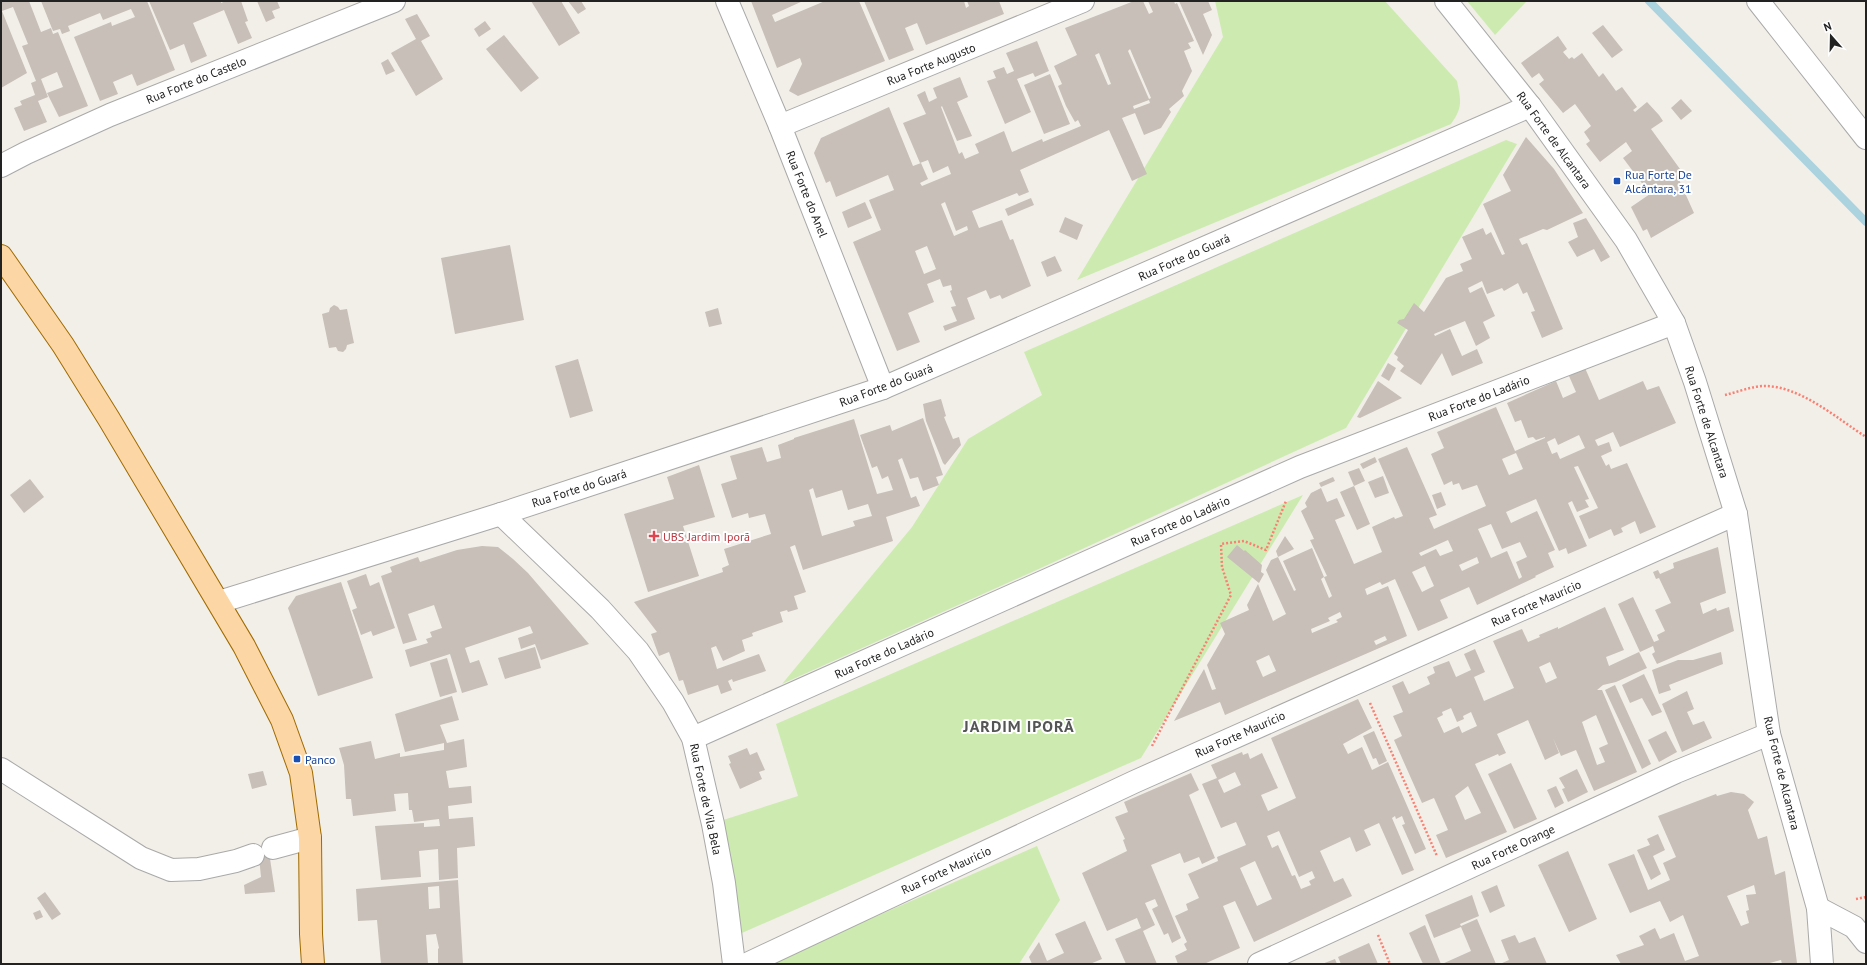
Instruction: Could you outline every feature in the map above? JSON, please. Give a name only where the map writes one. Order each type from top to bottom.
[{"type":"main road","points":[[1,256],[67,352],[219,602],[244,646],[282,720],[301,773],[310,838],[312,964]]},
{"type":"street","name":"Rua Forte do Castelo","points":[[1,166],[110,115],[394,1]]},
{"type":"street","name":"Rua Forte do Anel","points":[[727,1],[780,126],[883,388]]},
{"type":"street","name":"Rua Forte Augusto","points":[[780,126],[1083,1]]},
{"type":"street","name":"Rua Forte de Alcantara","points":[[1446,1],[1530,106],[1626,240],[1674,323],[1701,402],[1736,514],[1769,734],[1818,908],[1822,964]]},
{"type":"street","points":[[1758,1],[1866,138]]},
{"type":"street","name":"Rua Forte do Guará","points":[[219,602],[501,514],[883,388],[1530,106]]},
{"type":"street","name":"Rua Forte do Ladário","points":[[693,738],[1300,467],[1674,323]]},
{"type":"street","name":"Rua Forte de Vila Bela","points":[[501,514],[600,609],[638,650],[673,702],[693,738],[713,824],[724,884],[734,964]]},
{"type":"street","name":"Rua Forte Maurício","points":[[747,964],[1134,782],[1736,514]]},
{"type":"street","name":"Rua Forte Orange","points":[[1259,964],[1676,772],[1769,734]]},
{"type":"street","points":[[1,769],[141,858],[171,870],[199,869],[236,861],[253,855]]},
{"type":"street","points":[[273,848],[310,838]]},
{"type":"street","points":[[1818,908],[1854,928],[1866,942]]},
{"type":"path","points":[[1701,402],[1764,386],[1777,388],[1793,392],[1808,400],[1866,438]]},
{"type":"path","points":[[1152,747],[1231,595],[1222,566],[1221,544],[1244,541],[1266,550],[1300,467]]},
{"type":"path","points":[[1360,681],[1446,878]]},
{"type":"green space","points":[[1215,1],[1385,1],[1457,81],[1460,99],[1458,113],[1451,124],[1077,280],[1223,37]]},
{"type":"green space","points":[[1467,1],[1527,1],[1495,35]]},
{"type":"green space","points":[[1506,140],[1517,144],[1346,428],[1030,573],[782,684],[912,527],[968,439],[1042,395],[1024,352]]},
{"type":"green space","points":[[1303,495],[1141,758],[735,936],[720,821],[798,796],[776,724]]},
{"type":"green space","points":[[1037,846],[1060,900],[1019,964],[767,964]]},
{"type":"building","points":[[1,1],[29,1],[41,32],[51,28],[53,34],[58,32],[88,106],[59,117],[47,93],[63,87],[57,72],[41,79],[48,97],[38,101],[47,122],[24,131],[14,108],[22,105],[20,101],[35,95],[31,83],[36,81],[22,46],[28,44],[13,7],[2,11],[27,73],[1,88]]},
{"type":"building","points":[[41,1],[147,1],[175,70],[137,86],[132,74],[113,82],[118,94],[100,101],[74,37],[111,22],[112,26],[135,17],[131,9],[103,20],[100,13],[68,26],[70,31],[62,34],[60,29],[53,31]]},
{"type":"building","points":[[149,1],[221,1],[221,3],[226,1],[241,1],[248,21],[245,22],[252,38],[238,44],[224,10],[193,23],[207,56],[191,63],[184,44],[170,50]]},
{"type":"building","points":[[257,1],[277,1],[280,8],[272,11],[275,18],[266,22]]},
{"type":"building","points":[[531,1],[561,1],[580,33],[559,46]]},
{"type":"building","points":[[568,1],[581,1],[586,9],[578,14]]},
{"type":"building","points":[[751,1],[803,1],[772,15],[775,22],[825,1],[859,1],[885,61],[798,96],[789,91],[802,64],[800,58],[777,68]]},
{"type":"building","points":[[864,1],[964,1],[966,8],[969,6],[967,1],[999,1],[1004,14],[926,45],[917,23],[905,28],[914,50],[889,60]]},
{"type":"building","points":[[1134,1],[1143,1],[1149,14],[1153,12],[1148,1],[1174,1],[1175,4],[1177,3],[1194,41],[1188,43],[1191,48],[1184,51],[1192,71],[1182,91],[1184,96],[1169,109],[1171,112],[1161,128],[1144,135],[1135,113],[1122,118],[1147,174],[1132,181],[1109,130],[1020,170],[1029,192],[1019,196],[1017,193],[972,211],[979,228],[1002,220],[1010,240],[1013,239],[1031,286],[1002,299],[1000,295],[990,299],[986,290],[967,298],[975,319],[945,331],[943,326],[957,321],[951,307],[956,306],[950,291],[952,290],[951,285],[943,287],[940,279],[927,284],[934,302],[908,313],[920,342],[897,351],[853,242],[881,230],[869,200],[894,190],[888,175],[836,197],[830,181],[826,183],[814,153],[821,138],[889,107],[913,166],[921,163],[928,179],[920,183],[922,186],[951,174],[948,166],[933,173],[928,160],[920,163],[903,123],[926,114],[917,95],[925,91],[929,102],[937,98],[933,88],[960,77],[968,97],[957,102],[972,136],[957,141],[942,106],[941,107],[959,154],[962,152],[965,159],[979,153],[975,144],[1004,131],[1012,152],[1042,139],[1043,142],[1081,126],[1078,120],[1075,122],[1066,106],[1058,86],[1062,84],[1054,66],[1077,55],[1065,28]],"holes":[[[1130,49],[1151,98],[1149,99],[1128,51]],[[1099,53],[1111,84],[1108,85],[1095,55]],[[1149,100],[1150,103],[1134,109],[1133,106]],[[945,202],[956,231],[967,226],[968,230],[954,236],[941,204]],[[927,246],[936,269],[924,274],[915,251]]]},
{"type":"building","points":[[1179,1],[1208,1],[1212,10],[1203,14],[1212,35],[1203,55]]},
{"type":"building","points":[[417,14],[430,36],[421,41],[443,79],[416,96],[391,53],[416,39],[405,19]]},
{"type":"building","points":[[485,21],[491,29],[479,37],[474,29]]},
{"type":"building","points":[[1603,25],[1623,50],[1612,58],[1592,33]]},
{"type":"building","points":[[504,35],[539,78],[521,92],[486,49]]},
{"type":"building","points":[[1558,36],[1567,49],[1563,52],[1569,59],[1572,57],[1574,59],[1582,53],[1599,77],[1603,73],[1616,91],[1622,87],[1637,107],[1633,110],[1635,112],[1647,102],[1659,115],[1663,121],[1651,129],[1680,169],[1676,173],[1694,213],[1651,238],[1647,229],[1643,231],[1631,207],[1650,194],[1623,158],[1632,151],[1626,142],[1600,162],[1586,144],[1590,141],[1584,132],[1591,126],[1575,104],[1563,113],[1539,84],[1544,80],[1539,73],[1532,78],[1521,63]]},
{"type":"building","points":[[1037,41],[1049,71],[1035,77],[1033,73],[1017,79],[1031,112],[1005,124],[987,81],[996,78],[993,71],[1004,67],[1007,74],[1014,71],[1006,53]]},
{"type":"building","points":[[388,59],[395,71],[386,75],[381,63]]},
{"type":"building","points":[[1050,74],[1070,124],[1044,134],[1024,85]]},
{"type":"building","points":[[1681,99],[1692,111],[1681,120],[1671,108]]},
{"type":"building","points":[[1526,137],[1554,169],[1583,213],[1547,230],[1543,229],[1519,239],[1522,245],[1527,243],[1563,329],[1542,338],[1531,312],[1535,311],[1527,292],[1523,294],[1518,283],[1504,291],[1502,288],[1487,294],[1482,281],[1468,288],[1470,293],[1482,287],[1495,316],[1483,322],[1490,338],[1476,346],[1465,321],[1434,334],[1435,336],[1450,329],[1462,356],[1477,349],[1483,363],[1452,376],[1442,353],[1421,385],[1400,371],[1404,366],[1397,360],[1398,357],[1394,354],[1408,330],[1397,323],[1399,320],[1404,319],[1414,303],[1424,312],[1446,278],[1463,271],[1460,264],[1472,259],[1462,237],[1483,228],[1486,235],[1491,232],[1502,255],[1505,254],[1483,204],[1511,191],[1503,175]]},
{"type":"building","points":[[1031,198],[1034,205],[1008,216],[1005,209]]},
{"type":"building","points":[[865,202],[872,218],[848,228],[842,212]]},
{"type":"building","points":[[1065,217],[1083,225],[1077,240],[1059,232]]},
{"type":"building","points":[[1586,218],[1610,257],[1601,262],[1594,249],[1577,257],[1568,242],[1578,237],[1573,223]]},
{"type":"building","points":[[510,245],[524,320],[455,334],[441,258]]},
{"type":"building","points":[[1055,256],[1062,271],[1047,277],[1041,262]]},
{"type":"building","points":[[334,305],[340,310],[347,309],[354,343],[347,345],[343,352],[338,351],[336,347],[329,348],[322,314],[329,312],[330,308]]},
{"type":"building","points":[[718,308],[722,324],[709,327],[705,312]]},
{"type":"building","points":[[578,359],[593,411],[570,418],[555,366]]},
{"type":"building","points":[[1388,363],[1396,368],[1389,381],[1381,376]]},
{"type":"building","points":[[1585,368],[1599,400],[1643,381],[1647,390],[1659,386],[1676,423],[1620,447],[1613,432],[1595,440],[1598,446],[1609,442],[1612,451],[1601,456],[1606,466],[1609,464],[1611,469],[1627,463],[1656,527],[1640,534],[1635,521],[1621,528],[1623,532],[1614,536],[1611,529],[1589,539],[1579,516],[1598,508],[1578,466],[1574,467],[1589,499],[1585,500],[1589,507],[1577,512],[1572,501],[1568,503],[1587,546],[1568,554],[1566,548],[1559,551],[1536,499],[1506,512],[1511,523],[1537,511],[1555,550],[1548,553],[1554,567],[1477,605],[1469,587],[1440,600],[1448,618],[1418,631],[1395,579],[1382,585],[1380,582],[1365,589],[1367,595],[1388,586],[1407,636],[1225,715],[1220,702],[1174,721],[1204,669],[1212,690],[1216,689],[1207,665],[1225,634],[1220,623],[1249,610],[1247,605],[1258,584],[1273,621],[1286,614],[1266,570],[1271,560],[1278,557],[1294,591],[1296,590],[1283,561],[1312,548],[1324,577],[1327,576],[1310,540],[1314,539],[1301,511],[1307,507],[1305,503],[1311,493],[1321,488],[1327,502],[1337,498],[1345,516],[1335,520],[1354,564],[1382,552],[1372,527],[1394,517],[1395,519],[1403,516],[1378,459],[1407,447],[1437,515],[1429,518],[1434,529],[1486,506],[1477,485],[1462,490],[1459,483],[1453,485],[1452,481],[1444,485],[1431,454],[1444,448],[1437,432],[1496,407],[1515,451],[1545,437],[1536,440],[1533,437],[1528,438],[1521,420],[1515,422],[1507,403],[1556,381],[1563,398],[1576,392],[1569,376]],"holes":[[[1579,435],[1585,448],[1560,459],[1557,452],[1552,454],[1547,442],[1555,438],[1558,445]],[[1516,453],[1523,469],[1509,475],[1502,459]],[[1491,524],[1502,549],[1520,542],[1527,557],[1516,562],[1522,577],[1519,579],[1507,551],[1491,558],[1478,529]],[[1448,540],[1453,551],[1440,556],[1436,549],[1421,556],[1419,553]],[[1477,557],[1479,563],[1462,571],[1459,565]],[[1425,566],[1434,586],[1422,592],[1412,572]],[[1324,577],[1332,596],[1329,598],[1321,579]],[[1340,612],[1342,617],[1336,620],[1338,622],[1312,633],[1311,629],[1330,621],[1328,618]],[[1385,636],[1387,640],[1376,645],[1374,641]],[[1269,655],[1276,671],[1263,677],[1256,661]]]},
{"type":"building","points":[[1378,381],[1402,398],[1360,418],[1357,417]]},
{"type":"building","points":[[941,399],[946,416],[944,417],[953,439],[959,437],[961,445],[945,465],[926,421],[923,404]]},
{"type":"building","points":[[923,418],[943,475],[936,477],[939,485],[923,491],[918,477],[910,479],[902,458],[898,460],[911,498],[916,496],[920,506],[886,517],[893,541],[803,570],[795,545],[790,547],[806,592],[794,596],[798,609],[788,612],[787,610],[780,612],[783,622],[752,633],[753,636],[742,640],[745,651],[723,661],[716,646],[711,648],[717,669],[759,654],[766,671],[733,682],[732,679],[728,681],[732,690],[721,694],[718,685],[688,695],[683,680],[679,681],[669,652],[659,656],[651,634],[657,632],[634,602],[723,572],[722,568],[729,565],[724,549],[771,534],[765,514],[749,518],[748,513],[732,518],[721,484],[737,479],[730,456],[762,447],[767,462],[781,458],[778,445],[794,438],[854,419],[877,494],[893,490],[888,476],[882,479],[877,466],[872,468],[860,435],[890,425],[892,431]],"holes":[[[813,488],[816,498],[842,490],[848,510],[868,504],[872,516],[853,521],[855,526],[822,536],[809,490]]]},
{"type":"building","points":[[1375,457],[1377,462],[1363,469],[1360,464]]},
{"type":"building","points":[[699,465],[715,517],[683,526],[699,576],[648,592],[624,514],[674,499],[667,477]]},
{"type":"building","points":[[1359,468],[1365,481],[1354,486],[1348,472]]},
{"type":"building","points":[[1383,476],[1389,493],[1375,498],[1368,482]]},
{"type":"building","points":[[1333,477],[1335,481],[1321,487],[1319,483]]},
{"type":"building","points":[[30,479],[44,497],[24,513],[10,495]]},
{"type":"building","points":[[1354,486],[1370,524],[1357,530],[1340,492]]},
{"type":"building","points":[[1441,492],[1446,505],[1437,509],[1432,495]]},
{"type":"building","points":[[1285,536],[1294,549],[1278,557],[1276,551]]},
{"type":"building","points":[[1237,545],[1262,565],[1261,572],[1264,574],[1259,583],[1227,557]]},
{"type":"building","points":[[482,546],[498,547],[513,559],[528,573],[589,644],[541,660],[535,644],[521,649],[518,638],[533,633],[530,626],[465,648],[470,663],[479,660],[488,685],[462,693],[450,654],[410,667],[405,650],[428,643],[426,639],[432,637],[430,632],[442,628],[434,605],[408,614],[417,640],[403,644],[381,576],[392,572],[390,567],[418,557],[420,562],[457,550]]},
{"type":"building","points":[[1718,547],[1726,593],[1700,603],[1703,614],[1716,608],[1717,611],[1729,607],[1734,631],[1657,664],[1652,654],[1655,652],[1653,646],[1640,652],[1618,604],[1633,597],[1654,642],[1659,640],[1657,635],[1665,631],[1655,610],[1671,603],[1659,578],[1656,579],[1653,572],[1658,570],[1660,574],[1674,568],[1673,563]]},
{"type":"building","points":[[366,574],[370,586],[379,582],[395,628],[373,636],[371,631],[361,635],[352,610],[357,608],[347,581]]},
{"type":"building","points":[[341,582],[373,678],[318,696],[288,608],[296,596]]},
{"type":"building","points":[[1605,607],[1624,650],[1606,657],[1609,666],[1639,652],[1647,668],[1616,682],[1603,685],[1597,690],[1602,690],[1637,772],[1594,791],[1576,750],[1561,756],[1553,738],[1559,753],[1545,760],[1528,720],[1497,734],[1506,753],[1499,756],[1498,754],[1475,764],[1507,832],[1446,858],[1436,835],[1448,830],[1434,798],[1422,803],[1394,740],[1402,736],[1393,716],[1403,712],[1392,686],[1403,681],[1409,694],[1430,684],[1427,677],[1435,673],[1433,667],[1449,661],[1456,677],[1471,670],[1464,654],[1475,649],[1485,672],[1474,677],[1484,701],[1514,688],[1493,641],[1522,629],[1528,642],[1540,637],[1539,635],[1558,627],[1558,629]],"holes":[[[1550,662],[1557,678],[1546,683],[1539,667]],[[1451,708],[1457,722],[1464,719],[1463,716],[1471,712],[1477,726],[1462,733],[1459,726],[1444,733],[1437,718],[1443,715],[1442,712]],[[1596,715],[1608,744],[1599,748],[1605,762],[1597,765],[1582,722]],[[1468,786],[1481,813],[1465,820],[1455,796]]]},
{"type":"building","points":[[535,647],[541,668],[505,679],[498,658]]},
{"type":"building","points":[[1721,652],[1723,664],[1669,685],[1671,690],[1659,694],[1652,670],[1678,660],[1693,660]]},
{"type":"building","points":[[447,658],[457,692],[440,697],[430,663]]},
{"type":"building","points":[[1644,674],[1662,712],[1652,716],[1642,698],[1630,703],[1622,685]]},
{"type":"building","points":[[1615,685],[1651,764],[1642,769],[1605,690]]},
{"type":"building","points":[[1687,691],[1694,709],[1687,712],[1693,725],[1704,721],[1712,738],[1682,752],[1662,704]]},
{"type":"building","points":[[452,696],[459,720],[440,725],[447,743],[464,739],[467,767],[446,771],[449,788],[471,786],[472,803],[448,806],[449,819],[473,817],[475,846],[457,848],[458,878],[439,880],[438,849],[419,851],[421,877],[381,880],[375,826],[424,823],[424,827],[440,826],[439,819],[414,822],[412,810],[409,810],[408,793],[394,794],[396,811],[353,816],[351,799],[346,799],[344,765],[339,748],[371,741],[375,759],[400,753],[400,757],[444,750],[444,743],[405,752],[395,714]]},
{"type":"building","points":[[1358,699],[1372,728],[1343,744],[1348,754],[1362,747],[1372,770],[1388,762],[1426,849],[1415,854],[1402,825],[1405,824],[1402,816],[1396,819],[1395,816],[1392,818],[1414,870],[1402,875],[1379,823],[1364,830],[1371,845],[1356,852],[1350,837],[1320,851],[1334,882],[1343,878],[1352,896],[1254,942],[1235,901],[1223,906],[1240,948],[1204,964],[1178,964],[1175,956],[1187,950],[1184,944],[1187,942],[1175,916],[1188,910],[1186,904],[1199,898],[1188,874],[1218,861],[1217,857],[1246,845],[1236,822],[1221,828],[1202,784],[1217,778],[1211,765],[1242,752],[1243,755],[1248,753],[1250,759],[1262,753],[1278,788],[1261,795],[1268,811],[1296,798],[1271,738]],"holes":[[[1235,772],[1241,785],[1224,793],[1218,780]],[[1279,831],[1299,877],[1312,871],[1315,878],[1309,881],[1311,885],[1301,889],[1295,875],[1292,876],[1278,845],[1272,848],[1267,836]],[[1255,861],[1272,899],[1257,906],[1240,868]]]},
{"type":"building","points":[[1374,731],[1387,761],[1379,765],[1376,758],[1373,759],[1363,736]]},
{"type":"building","points":[[1666,731],[1677,752],[1659,762],[1648,740]]},
{"type":"building","points":[[747,748],[750,755],[757,752],[765,770],[759,772],[762,779],[740,789],[729,764],[731,763],[728,756]]},
{"type":"building","points":[[1511,763],[1537,819],[1514,829],[1488,774]]},
{"type":"building","points":[[1577,769],[1588,792],[1568,802],[1562,789],[1565,788],[1559,778]]},
{"type":"building","points":[[263,771],[267,785],[252,789],[248,774]]},
{"type":"building","points":[[1191,773],[1199,790],[1189,795],[1215,858],[1202,864],[1199,857],[1184,863],[1180,853],[1151,865],[1181,938],[1172,943],[1168,933],[1164,935],[1152,909],[1158,906],[1155,899],[1145,903],[1155,925],[1143,931],[1157,964],[1126,964],[1115,939],[1141,928],[1137,918],[1107,931],[1082,873],[1127,851],[1123,840],[1125,839],[1115,817],[1128,812],[1124,802]]},
{"type":"building","points":[[1556,786],[1564,803],[1555,808],[1547,790]]},
{"type":"building","points":[[1731,792],[1744,794],[1754,802],[1748,810],[1758,839],[1767,836],[1775,875],[1785,871],[1797,963],[1782,964],[1781,960],[1766,964],[1621,964],[1616,955],[1644,945],[1639,936],[1655,928],[1660,939],[1674,933],[1685,961],[1699,956],[1683,915],[1670,922],[1660,901],[1630,913],[1608,864],[1634,854],[1648,890],[1670,880],[1663,863],[1676,857],[1658,816],[1716,794],[1717,796]],"holes":[[[1754,885],[1756,894],[1746,895],[1749,910],[1746,911],[1749,923],[1741,926],[1727,896]]]},
{"type":"building","points":[[1658,834],[1665,850],[1653,856],[1661,874],[1651,880],[1637,850],[1650,845],[1647,839]]},
{"type":"building","points":[[1568,851],[1597,919],[1569,932],[1538,865]]},
{"type":"building","points":[[269,852],[275,892],[245,894],[244,885],[261,877],[259,857]]},
{"type":"building","points":[[458,880],[463,964],[438,964],[439,948],[436,934],[426,935],[428,964],[381,964],[377,920],[358,921],[356,889]],"holes":[[[439,886],[440,908],[429,909],[428,887]]]},
{"type":"building","points":[[1497,885],[1505,906],[1490,913],[1481,892]]},
{"type":"building","points":[[45,892],[61,914],[52,920],[37,898]]},
{"type":"building","points":[[1472,895],[1479,916],[1460,924],[1461,926],[1477,919],[1496,964],[1442,964],[1471,951],[1461,927],[1434,938],[1425,915]]},
{"type":"building","points":[[40,910],[43,917],[36,920],[33,913]]},
{"type":"building","points":[[1085,921],[1102,959],[1090,964],[1032,964],[1029,957],[1039,942],[1047,961],[1064,953],[1055,934]]},
{"type":"building","points":[[1425,925],[1441,964],[1423,964],[1409,933]]},
{"type":"building","points":[[1515,935],[1519,943],[1535,937],[1547,964],[1500,964],[1509,960],[1501,940]]},
{"type":"building","points":[[1369,943],[1378,964],[1341,964],[1338,957]]},
{"type":"building","points":[[1335,959],[1337,964],[1322,964]]},
{"type":"waterway","points":[[1649,1],[1866,222]]},
{"type":"place","name":"Rua Forte De Alcântara, 31","points":[[1617,181]]},
{"type":"place","name":"UBS Jardim Iporã","points":[[654,536]]},
{"type":"place","name":"Panco","points":[[297,759]]},
{"type":"district","name":"JARDIM IPORÃ","points":[[1019,726]]}]
